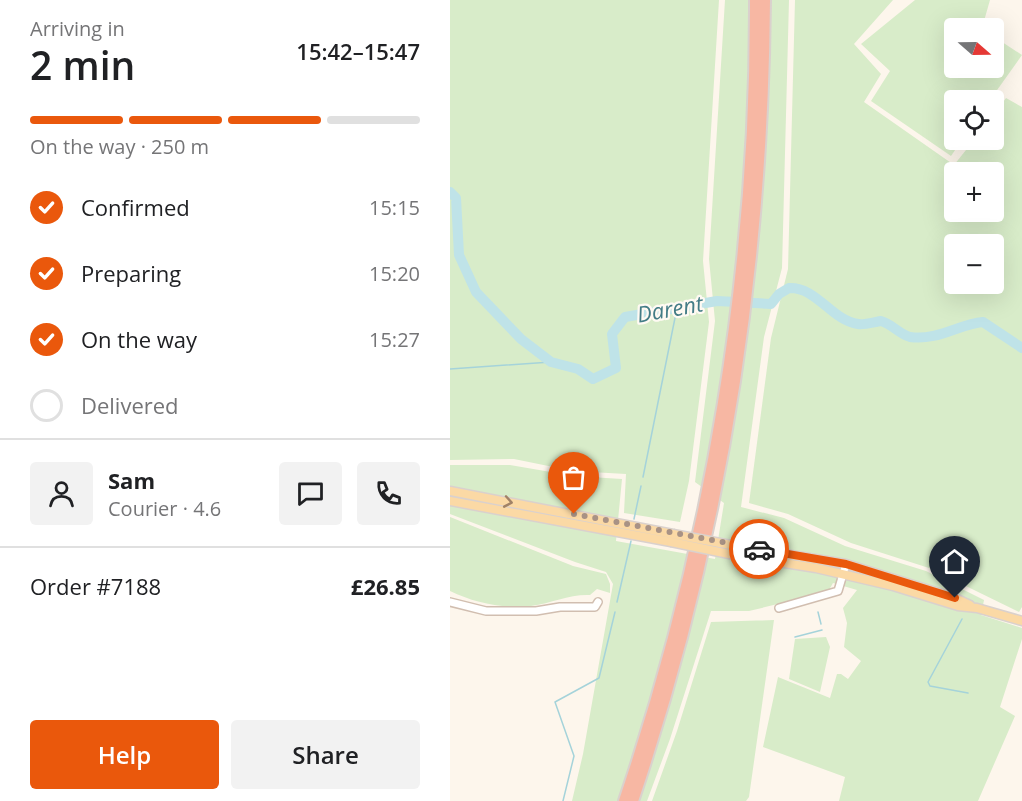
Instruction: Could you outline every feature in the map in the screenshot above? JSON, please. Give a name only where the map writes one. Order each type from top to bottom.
[{"type":"highway","points":[[745,266],[752,130],[755,0]]},
{"type":"highway","points":[[633,801],[671,679],[698,572],[724,449],[760,144],[765,0]]},
{"type":"highway","points":[[624,801],[661,679],[690,567],[737,331]]},
{"type":"main road","points":[[450,491],[735,550],[893,586],[958,606],[977,608]]},
{"type":"main road","points":[[450,501],[672,538]]},
{"type":"main road","points":[[735,550],[846,564],[1022,621]]},
{"type":"street","points":[[779,608],[838,591],[846,564]]},
{"type":"street","points":[[450,602],[486,611],[536,611],[560,607],[595,607],[598,602]]},
{"type":"green space","points":[[450,0],[719,0],[703,261],[709,322],[689,481],[680,522],[624,513],[626,474],[573,471],[514,459],[450,460]]},
{"type":"green space","points":[[725,0],[789,0],[782,268],[764,337],[741,507],[784,518],[845,546],[926,571],[984,600],[981,615],[1022,628],[1022,639],[1000,707],[1015,716],[978,801],[839,801],[845,777],[763,747],[778,677],[830,698],[837,674],[848,679],[861,661],[844,647],[847,623],[843,608],[857,590],[833,583],[828,592],[749,611],[711,611],[670,739],[647,801],[572,801],[583,754],[613,584],[606,572],[450,514],[450,465],[510,465],[574,476],[622,479],[616,541],[715,559],[724,503],[695,482],[715,321],[709,259]]},
{"type":"green space","points":[[795,0],[893,0],[854,44],[881,74],[864,102],[950,162],[944,162],[944,222],[1004,222],[1004,162],[956,162],[966,150],[1004,150],[1004,101],[1006,98],[1022,107],[1022,607],[1019,612],[929,568],[851,543],[788,514],[749,503],[771,338],[788,269]]},
{"type":"green space","points":[[915,0],[990,0],[985,18],[944,18],[944,78],[1004,78],[1004,43],[1022,55],[997,90],[944,90],[944,150],[955,150],[951,156],[871,101],[890,71],[861,44]]},
{"type":"green space","points":[[450,517],[573,566],[606,574],[610,584],[610,593],[597,589],[590,595],[531,606],[510,607],[479,602],[450,591]]},
{"type":"green space","points":[[774,620],[749,797],[746,801],[652,801],[677,731],[711,622]]},
{"type":"green space","points":[[826,637],[830,647],[820,692],[789,679],[795,639]]},
{"type":"waterway","name":"Darent","points":[[450,192],[456,198],[459,255],[476,292],[521,339],[551,362],[578,369],[593,379],[616,368],[612,334],[625,317],[717,301],[771,304],[779,294],[789,288],[808,293],[840,317],[858,324],[881,321],[906,336],[920,338],[983,322],[1022,348]]},
{"type":"waterway","points":[[643,477],[677,308]]},
{"type":"waterway","points":[[450,369],[551,362]]},
{"type":"waterway","points":[[634,519],[641,486]]},
{"type":"waterway","points":[[617,602],[631,541]]},
{"type":"waterway","points":[[563,801],[574,756],[555,702],[599,678],[615,612]]},
{"type":"waterway","points":[[818,612],[821,624]]},
{"type":"waterway","points":[[962,619],[928,682],[930,686],[968,693]]},
{"type":"waterway","points":[[795,637],[822,630]]},
{"type":"way so far","points":[[574,514],[759,549]]},
{"type":"route","points":[[759,549],[846,564],[955,598]]}]
